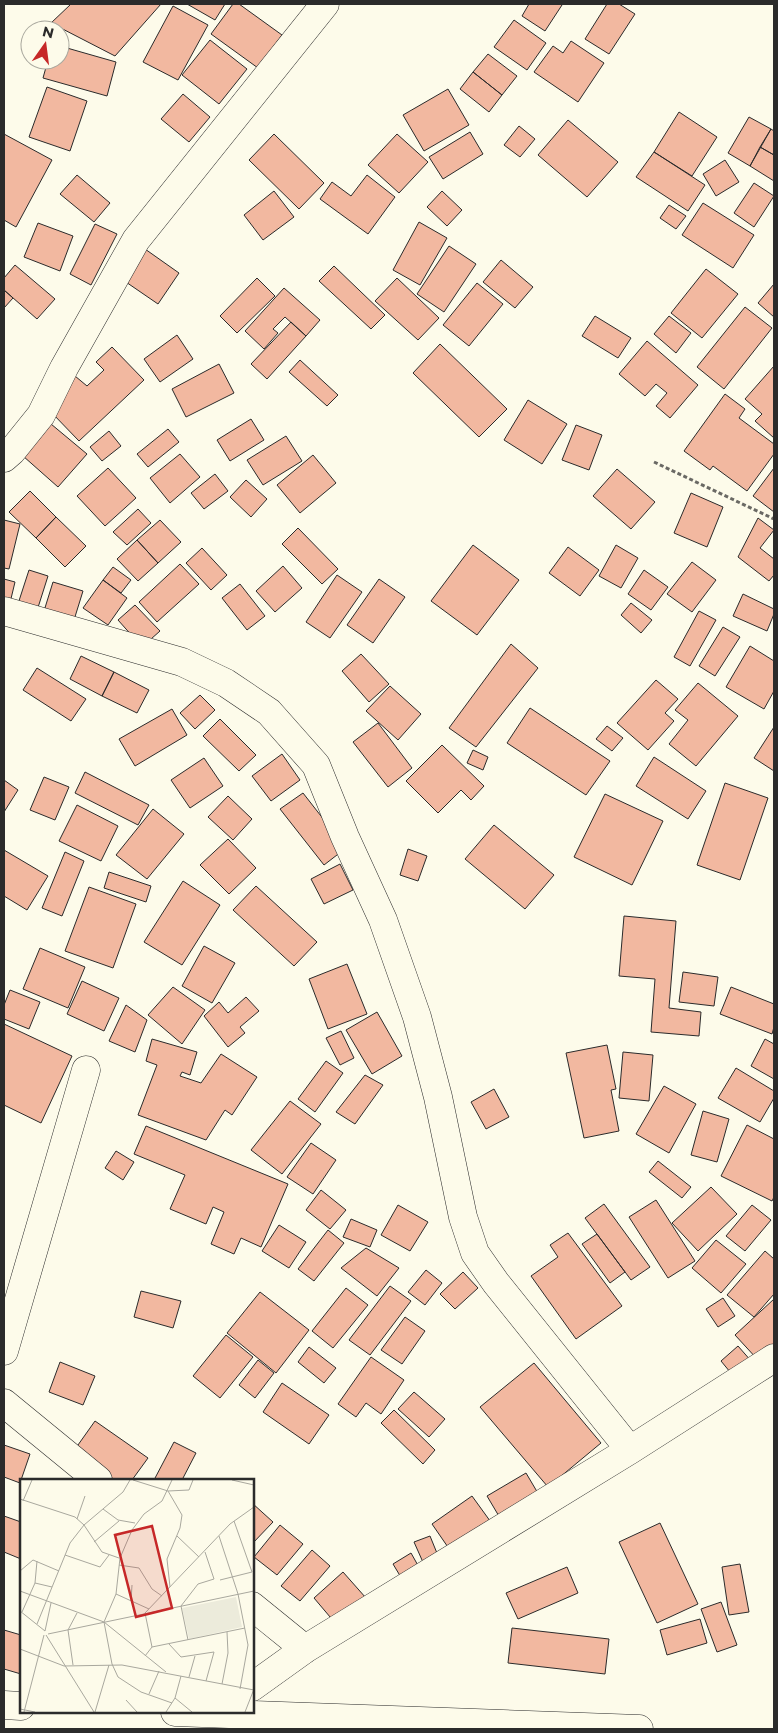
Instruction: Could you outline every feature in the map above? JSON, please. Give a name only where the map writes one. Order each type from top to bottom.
[{"type":"street","points":[[4,458],[12,452],[41,415],[64,368],[136,240],[325,4]]},
{"type":"street","points":[[4,611],[182,662],[226,683],[269,712],[316,765],[345,837],[382,920],[416,1017],[438,1097],[463,1217],[475,1253],[496,1283],[630,1450]]},
{"type":"street","points":[[4,1351],[86,1070]]},
{"type":"street","points":[[254,1686],[305,1649],[630,1450],[774,1358]]},
{"type":"street","points":[[4,1404],[97,1479]]},
{"type":"street","points":[[254,1608],[305,1649]]},
{"type":"street","points":[[4,1705],[20,1706]]},
{"type":"street","points":[[182,1713],[215,1718],[639,1729]]},
{"type":"path","points":[[654,462],[774,519]]},
{"type":"building","points":[[71,4],[161,4],[115,56],[70,33],[70,20],[54,20]]},
{"type":"building","points":[[187,4],[225,4],[215,20]]},
{"type":"building","points":[[233,4],[239,4],[282,35],[258,68],[211,34]]},
{"type":"building","points":[[529,4],[562,5],[545,31],[522,16]]},
{"type":"building","points":[[607,4],[619,4],[635,14],[609,54],[585,39]]},
{"type":"building","points":[[173,6],[208,25],[178,80],[143,62]]},
{"type":"building","points":[[514,20],[546,43],[527,70],[494,47]]},
{"type":"building","points":[[210,40],[247,69],[219,104],[182,75]]},
{"type":"building","points":[[571,41],[604,63],[578,102],[534,72],[553,46],[563,53]]},
{"type":"building","points":[[70,49],[116,62],[107,96],[43,78],[45,70],[70,70]]},
{"type":"building","points":[[488,54],[517,76],[502,95],[473,72]]},
{"type":"building","points":[[473,72],[502,95],[489,112],[460,89]]},
{"type":"building","points":[[47,87],[87,101],[70,151],[29,137]]},
{"type":"building","points":[[448,89],[469,125],[424,151],[403,115]]},
{"type":"building","points":[[183,94],[210,117],[189,142],[161,119]]},
{"type":"building","points":[[679,112],[717,137],[692,176],[654,152]]},
{"type":"building","points":[[749,117],[771,129],[750,166],[728,153]]},
{"type":"building","points":[[568,120],[618,162],[587,197],[538,155]]},
{"type":"building","points":[[519,126],[535,139],[520,157],[504,145]]},
{"type":"building","points":[[771,129],[774,131],[774,155],[760,147]]},
{"type":"building","points":[[470,132],[483,154],[443,179],[429,157]]},
{"type":"building","points":[[4,134],[52,160],[16,227],[4,220]]},
{"type":"building","points":[[274,134],[324,183],[299,209],[249,160]]},
{"type":"building","points":[[397,134],[428,162],[399,193],[368,165]]},
{"type":"building","points":[[760,147],[774,155],[774,181],[750,166]]},
{"type":"building","points":[[654,152],[705,185],[688,211],[636,177]]},
{"type":"building","points":[[725,160],[739,182],[716,196],[703,174]]},
{"type":"building","points":[[77,175],[110,203],[94,222],[60,194]]},
{"type":"building","points":[[367,175],[395,197],[368,234],[320,199],[332,182],[351,196]]},
{"type":"building","points":[[754,183],[774,196],[754,227],[734,213]]},
{"type":"building","points":[[274,191],[294,217],[263,240],[244,215]]},
{"type":"building","points":[[442,191],[462,210],[447,226],[427,207]]},
{"type":"building","points":[[703,203],[754,235],[733,268],[682,235]]},
{"type":"building","points":[[669,205],[686,216],[676,229],[660,218]]},
{"type":"building","points":[[419,222],[447,238],[420,285],[393,270]]},
{"type":"building","points":[[38,223],[73,236],[60,271],[24,257]]},
{"type":"building","points":[[95,224],[117,234],[91,285],[70,274]]},
{"type":"building","points":[[449,246],[476,264],[444,312],[417,294]]},
{"type":"building","points":[[145,249],[179,273],[158,304],[123,280]]},
{"type":"building","points":[[501,260],[533,287],[515,308],[483,282]]},
{"type":"building","points":[[15,265],[55,299],[37,319],[4,290],[4,278]]},
{"type":"building","points":[[334,266],[385,315],[371,329],[319,281]]},
{"type":"building","points":[[706,269],[738,294],[702,338],[671,313]]},
{"type":"building","points":[[257,278],[275,296],[237,333],[220,316]]},
{"type":"building","points":[[397,278],[439,318],[418,340],[375,301]]},
{"type":"building","points":[[477,283],[503,304],[469,346],[443,325]]},
{"type":"building","points":[[774,284],[774,317],[758,303]]},
{"type":"building","points":[[284,288],[320,320],[306,336],[285,317],[273,329],[278,333],[264,349],[245,331]]},
{"type":"building","points":[[4,290],[13,298],[4,308]]},
{"type":"building","points":[[745,307],[772,328],[724,389],[697,367]]},
{"type":"building","points":[[595,316],[631,338],[618,358],[582,336]]},
{"type":"building","points":[[669,316],[691,333],[676,353],[654,334]]},
{"type":"building","points":[[291,322],[306,336],[267,379],[251,364]]},
{"type":"building","points":[[177,335],[193,359],[160,382],[144,359]]},
{"type":"building","points":[[647,341],[698,385],[670,418],[656,406],[667,393],[656,384],[645,396],[619,374]]},
{"type":"building","points":[[440,344],[507,409],[479,437],[413,373]]},
{"type":"building","points":[[112,347],[144,380],[79,441],[51,412],[75,376],[87,386],[104,370],[96,362]]},
{"type":"building","points":[[300,360],[338,395],[327,406],[289,372]]},
{"type":"building","points":[[219,364],[234,393],[186,417],[172,389]]},
{"type":"building","points":[[774,366],[774,438],[755,421],[762,414],[745,399]]},
{"type":"building","points":[[725,394],[745,409],[739,418],[774,444],[774,454],[747,491],[713,466],[710,470],[684,451]]},
{"type":"building","points":[[528,400],[567,424],[542,464],[504,440]]},
{"type":"building","points":[[251,419],[264,440],[230,461],[217,440]]},
{"type":"building","points":[[51,424],[87,454],[58,487],[23,456]]},
{"type":"building","points":[[576,425],[602,435],[589,470],[562,460]]},
{"type":"building","points":[[168,429],[179,442],[148,467],[137,454]]},
{"type":"building","points":[[109,431],[121,446],[102,461],[90,447]]},
{"type":"building","points":[[286,436],[302,461],[263,485],[247,460]]},
{"type":"building","points":[[180,454],[200,477],[170,503],[150,478]]},
{"type":"building","points":[[313,455],[336,483],[300,513],[277,485]]},
{"type":"building","points":[[108,468],[136,498],[105,526],[77,496]]},
{"type":"building","points":[[774,468],[774,512],[753,496]]},
{"type":"building","points":[[617,469],[655,502],[631,529],[593,496]]},
{"type":"building","points":[[215,474],[228,491],[204,509],[191,493]]},
{"type":"building","points":[[246,480],[267,499],[251,517],[230,497]]},
{"type":"building","points":[[30,491],[56,517],[36,538],[9,512]]},
{"type":"building","points":[[691,493],[723,507],[707,547],[674,533]]},
{"type":"building","points":[[138,509],[151,523],[127,545],[113,532]]},
{"type":"building","points":[[56,517],[86,546],[65,567],[36,538]]},
{"type":"building","points":[[758,518],[774,530],[760,548],[774,559],[774,575],[769,581],[738,557]]},
{"type":"building","points":[[4,520],[20,524],[9,569],[4,568]]},
{"type":"building","points":[[160,520],[181,542],[158,563],[137,540]]},
{"type":"building","points":[[298,528],[338,569],[322,584],[282,544]]},
{"type":"building","points":[[137,540],[158,563],[138,581],[117,559]]},
{"type":"building","points":[[473,545],[519,580],[477,635],[431,601]]},
{"type":"building","points":[[616,545],[638,558],[621,588],[599,576]]},
{"type":"building","points":[[568,547],[599,570],[580,596],[549,573]]},
{"type":"building","points":[[202,548],[227,575],[211,590],[186,563]]},
{"type":"building","points":[[692,562],[716,580],[692,612],[667,594]]},
{"type":"building","points":[[180,564],[199,584],[157,622],[139,602]]},
{"type":"building","points":[[283,566],[302,588],[275,612],[256,591]]},
{"type":"building","points":[[113,567],[131,580],[121,593],[103,580]]},
{"type":"building","points":[[29,570],[48,576],[35,617],[16,610]]},
{"type":"building","points":[[644,570],[668,587],[651,610],[628,594]]},
{"type":"building","points":[[337,575],[362,592],[330,638],[306,622]]},
{"type":"building","points":[[4,579],[15,582],[9,607],[4,606]]},
{"type":"building","points":[[379,579],[405,597],[373,643],[347,625]]},
{"type":"building","points":[[103,580],[127,598],[108,625],[83,608]]},
{"type":"building","points":[[53,582],[83,591],[74,620],[44,611]]},
{"type":"building","points":[[240,584],[265,616],[247,630],[222,598]]},
{"type":"building","points":[[743,594],[774,609],[774,614],[767,631],[733,616]]},
{"type":"building","points":[[631,603],[652,620],[641,633],[621,615]]},
{"type":"building","points":[[135,605],[160,631],[142,647],[118,620]]},
{"type":"building","points":[[699,611],[716,620],[690,666],[674,657]]},
{"type":"building","points":[[723,627],[740,637],[715,676],[699,666]]},
{"type":"building","points":[[511,644],[538,668],[476,747],[449,728]]},
{"type":"building","points":[[750,646],[774,661],[774,691],[764,709],[726,687]]},
{"type":"building","points":[[361,654],[389,684],[369,702],[342,671]]},
{"type":"building","points":[[81,656],[114,672],[102,696],[70,679]]},
{"type":"building","points":[[37,668],[86,699],[71,721],[23,690]]},
{"type":"building","points":[[114,672],[149,690],[137,713],[102,696]]},
{"type":"building","points":[[656,680],[678,699],[665,713],[674,721],[648,750],[617,723]]},
{"type":"building","points":[[698,683],[738,716],[696,766],[669,744],[688,720],[675,710]]},
{"type":"building","points":[[390,686],[421,714],[398,740],[366,711]]},
{"type":"building","points":[[200,695],[215,710],[195,729],[180,713]]},
{"type":"building","points":[[530,708],[610,761],[586,795],[507,743]]},
{"type":"building","points":[[172,709],[187,735],[135,766],[119,739]]},
{"type":"building","points":[[220,719],[256,755],[239,771],[203,736]]},
{"type":"building","points":[[378,723],[412,768],[388,787],[353,742]]},
{"type":"building","points":[[607,726],[623,738],[612,751],[596,739]]},
{"type":"building","points":[[774,727],[774,771],[754,758]]},
{"type":"building","points":[[442,745],[484,786],[471,800],[461,790],[438,813],[406,781]]},
{"type":"building","points":[[473,750],[488,757],[483,770],[467,763]]},
{"type":"building","points":[[282,754],[300,780],[271,801],[252,776]]},
{"type":"building","points":[[654,757],[706,791],[688,819],[636,786]]},
{"type":"building","points":[[204,758],[223,786],[190,808],[171,780]]},
{"type":"building","points":[[85,772],[149,805],[138,825],[75,793]]},
{"type":"building","points":[[44,777],[69,787],[55,820],[30,810]]},
{"type":"building","points":[[4,780],[18,790],[4,812]]},
{"type":"building","points":[[725,783],[768,798],[740,880],[697,865]]},
{"type":"building","points":[[303,793],[346,848],[324,865],[280,809]]},
{"type":"building","points":[[605,794],[663,821],[632,885],[574,857]]},
{"type":"building","points":[[228,796],[252,819],[233,840],[208,817]]},
{"type":"building","points":[[77,805],[118,826],[101,861],[59,841]]},
{"type":"building","points":[[153,809],[184,834],[147,879],[116,855]]},
{"type":"building","points":[[494,825],[554,875],[525,909],[465,859]]},
{"type":"building","points":[[228,839],[256,868],[229,894],[200,865]]},
{"type":"building","points":[[408,849],[427,856],[418,881],[400,875]]},
{"type":"building","points":[[4,850],[48,876],[27,910],[4,896]]},
{"type":"building","points":[[65,852],[84,861],[62,916],[42,908]]},
{"type":"building","points":[[340,864],[353,890],[324,904],[311,879]]},
{"type":"building","points":[[109,872],[151,886],[146,902],[104,888]]},
{"type":"building","points":[[183,881],[220,905],[182,965],[144,942]]},
{"type":"building","points":[[256,886],[317,942],[294,966],[233,910]]},
{"type":"building","points":[[89,887],[136,904],[113,968],[65,951]]},
{"type":"building","points":[[624,916],[676,921],[669,1008],[701,1012],[699,1036],[651,1032],[655,979],[619,976]]},
{"type":"building","points":[[204,946],[235,963],[212,1003],[182,986]]},
{"type":"building","points":[[40,948],[85,967],[68,1008],[23,989]]},
{"type":"building","points":[[347,964],[367,1014],[328,1029],[309,979]]},
{"type":"building","points":[[683,972],[718,977],[714,1006],[679,1002]]},
{"type":"building","points":[[82,981],[119,998],[104,1031],[67,1014]]},
{"type":"building","points":[[173,987],[205,1010],[182,1044],[148,1015]]},
{"type":"building","points":[[731,987],[774,1004],[774,1027],[772,1034],[720,1014]]},
{"type":"building","points":[[10,990],[40,1002],[29,1029],[4,1019],[4,1005]]},
{"type":"building","points":[[246,997],[259,1011],[240,1027],[245,1033],[228,1047],[204,1016],[219,1002],[228,1013]]},
{"type":"building","points":[[126,1005],[147,1020],[135,1052],[109,1041]]},
{"type":"building","points":[[377,1012],[402,1056],[372,1074],[346,1030]]},
{"type":"building","points":[[4,1024],[72,1056],[41,1123],[4,1105]]},
{"type":"building","points":[[341,1031],[354,1058],[340,1065],[326,1038]]},
{"type":"building","points":[[152,1039],[197,1052],[190,1075],[182,1072],[180,1076],[201,1083],[221,1054],[257,1077],[232,1115],[225,1110],[206,1140],[138,1115],[157,1065],[146,1061]]},
{"type":"building","points":[[765,1039],[774,1044],[774,1079],[751,1066]]},
{"type":"building","points":[[607,1045],[616,1089],[611,1090],[619,1131],[584,1138],[566,1053]]},
{"type":"building","points":[[623,1052],[653,1055],[649,1101],[619,1098]]},
{"type":"building","points":[[326,1061],[343,1073],[315,1112],[298,1099]]},
{"type":"building","points":[[736,1068],[774,1091],[774,1098],[760,1122],[718,1098]]},
{"type":"building","points":[[365,1075],[383,1085],[355,1124],[336,1112]]},
{"type":"building","points":[[664,1086],[696,1104],[669,1153],[636,1134]]},
{"type":"building","points":[[494,1089],[509,1117],[486,1129],[471,1102]]},
{"type":"building","points":[[290,1101],[321,1124],[282,1174],[251,1150]]},
{"type":"building","points":[[703,1111],[729,1119],[717,1162],[691,1155]]},
{"type":"building","points":[[747,1125],[774,1139],[774,1197],[772,1201],[721,1176]]},
{"type":"building","points":[[146,1126],[288,1184],[261,1247],[241,1238],[234,1254],[211,1244],[224,1212],[213,1207],[206,1224],[170,1209],[185,1175],[134,1154]]},
{"type":"building","points":[[311,1143],[336,1160],[313,1194],[287,1177]]},
{"type":"building","points":[[116,1151],[134,1162],[123,1180],[105,1168]]},
{"type":"building","points":[[658,1161],[691,1187],[682,1198],[649,1172]]},
{"type":"building","points":[[711,1187],[737,1214],[698,1251],[672,1223]]},
{"type":"building","points":[[321,1190],[346,1210],[330,1229],[306,1210]]},
{"type":"building","points":[[656,1200],[695,1261],[668,1278],[629,1217]]},
{"type":"building","points":[[604,1204],[650,1267],[631,1280],[585,1218]]},
{"type":"building","points":[[398,1205],[428,1222],[410,1251],[381,1235]]},
{"type":"building","points":[[752,1205],[771,1220],[745,1251],[726,1236]]},
{"type":"building","points":[[351,1219],[377,1230],[370,1247],[343,1237]]},
{"type":"building","points":[[279,1225],[306,1242],[289,1268],[262,1251]]},
{"type":"building","points":[[328,1230],[344,1243],[314,1281],[298,1269]]},
{"type":"building","points":[[568,1233],[622,1306],[576,1339],[531,1276],[558,1257],[550,1245]]},
{"type":"building","points":[[597,1234],[625,1272],[610,1283],[582,1244]]},
{"type":"building","points":[[716,1240],[746,1264],[721,1293],[692,1268]]},
{"type":"building","points":[[366,1248],[399,1268],[377,1296],[341,1268]]},
{"type":"building","points":[[765,1251],[774,1259],[774,1294],[754,1317],[727,1295]]},
{"type":"building","points":[[426,1270],[442,1283],[425,1305],[408,1292]]},
{"type":"building","points":[[463,1272],[478,1288],[455,1309],[440,1294]]},
{"type":"building","points":[[390,1286],[411,1301],[370,1355],[349,1340]]},
{"type":"building","points":[[346,1288],[368,1305],[333,1348],[312,1331]]},
{"type":"building","points":[[141,1291],[181,1301],[173,1328],[134,1317]]},
{"type":"building","points":[[260,1292],[309,1330],[276,1373],[227,1333]]},
{"type":"building","points":[[723,1298],[735,1316],[718,1327],[706,1309]]},
{"type":"building","points":[[774,1299],[774,1345],[758,1360],[735,1335]]},
{"type":"building","points":[[405,1317],[425,1331],[402,1364],[381,1350]]},
{"type":"building","points":[[226,1335],[253,1357],[220,1398],[193,1376]]},
{"type":"building","points":[[738,1346],[752,1362],[735,1378],[721,1361]]},
{"type":"building","points":[[309,1347],[336,1368],[324,1383],[298,1362]]},
{"type":"building","points":[[371,1357],[404,1380],[381,1414],[366,1403],[356,1417],[338,1404]]},
{"type":"building","points":[[258,1360],[274,1373],[255,1398],[239,1385]]},
{"type":"building","points":[[60,1362],[95,1376],[83,1405],[49,1392]]},
{"type":"building","points":[[534,1363],[601,1443],[548,1487],[480,1407]]},
{"type":"building","points":[[282,1383],[329,1415],[309,1444],[263,1412]]},
{"type":"building","points":[[414,1392],[445,1419],[429,1437],[398,1409]]},
{"type":"building","points":[[394,1410],[435,1450],[423,1464],[381,1423]]},
{"type":"building","points":[[95,1421],[148,1458],[133,1479],[114,1479],[73,1452]]},
{"type":"building","points":[[174,1442],[196,1453],[183,1479],[155,1479]]},
{"type":"building","points":[[4,1445],[30,1454],[20,1483],[4,1477]]},
{"type":"building","points":[[526,1473],[542,1500],[503,1523],[487,1496]]},
{"type":"building","points":[[472,1496],[493,1525],[452,1553],[432,1524]]},
{"type":"building","points":[[254,1505],[273,1522],[254,1542]]},
{"type":"building","points":[[4,1516],[20,1522],[20,1559],[4,1552]]},
{"type":"building","points":[[660,1523],[698,1604],[657,1623],[619,1542]]},
{"type":"building","points":[[280,1525],[303,1544],[277,1575],[254,1557]]},
{"type":"building","points":[[430,1536],[441,1563],[426,1569],[414,1542]]},
{"type":"building","points":[[312,1550],[330,1566],[300,1601],[281,1586]]},
{"type":"building","points":[[411,1553],[420,1569],[402,1579],[393,1564]]},
{"type":"building","points":[[740,1564],[749,1612],[729,1615],[722,1567]]},
{"type":"building","points":[[567,1567],[578,1593],[518,1619],[506,1593]]},
{"type":"building","points":[[343,1572],[366,1598],[336,1624],[314,1598]]},
{"type":"building","points":[[721,1602],[737,1645],[717,1652],[701,1609]]},
{"type":"building","points":[[700,1619],[707,1643],[667,1655],[660,1630]]},
{"type":"building","points":[[512,1628],[609,1639],[605,1674],[508,1663]]},
{"type":"building","points":[[4,1630],[20,1635],[20,1674],[4,1669]]}]
